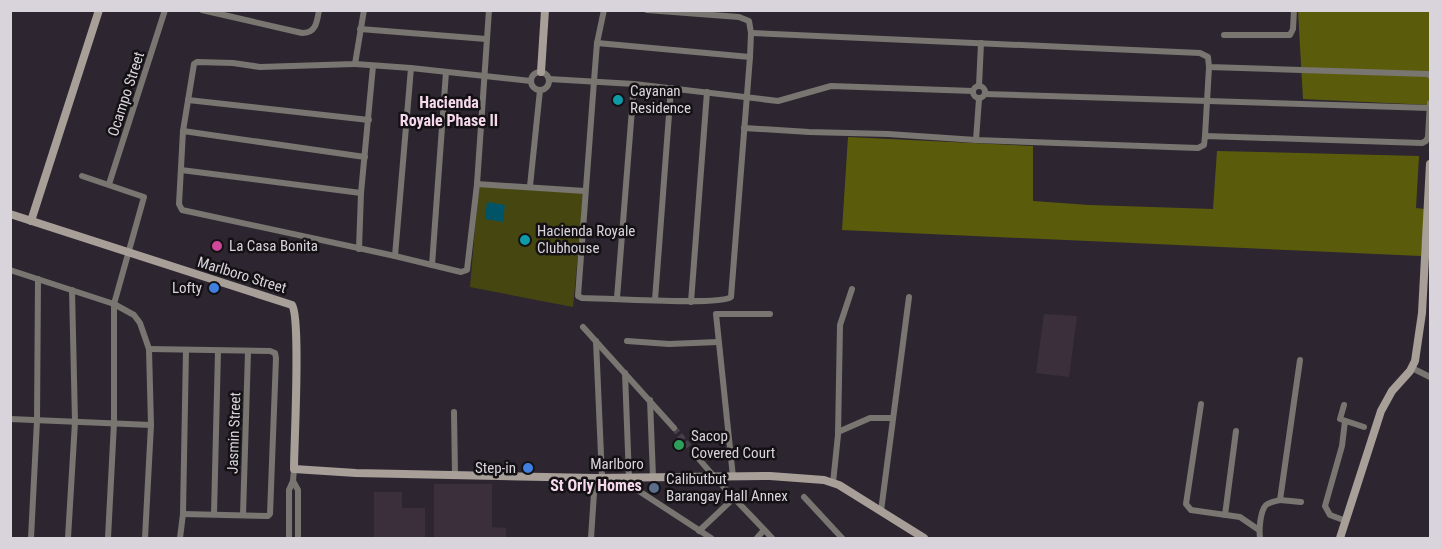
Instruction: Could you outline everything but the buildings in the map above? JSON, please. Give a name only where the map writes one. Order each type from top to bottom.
[{"type":"street","points":[[31,221],[99,10]]},
{"type":"street","name":"Ocampo Street","points":[[109,184],[165,10]]},
{"type":"street","points":[[202,10],[303,33],[312,31],[316,25],[319,10]]},
{"type":"street","points":[[355,64],[364,10]]},
{"type":"street","points":[[489,10],[486,39],[484,75],[477,184],[467,270],[461,272],[182,210],[179,204],[183,131],[194,64],[197,62],[233,63],[260,67],[355,64],[484,75],[531,81]]},
{"type":"street","points":[[541,72],[545,10]]},
{"type":"street","points":[[604,10],[597,43],[578,296],[691,302],[725,300],[731,297],[750,57],[749,21],[745,18],[647,10]]},
{"type":"street","points":[[1224,35],[1290,35],[1293,29],[1294,10]]},
{"type":"street","points":[[360,29],[486,39]]},
{"type":"street","points":[[744,128],[1198,148],[1203,145],[1205,136],[1209,67],[1208,57],[1200,53],[751,33]]},
{"type":"street","points":[[597,43],[750,57]]},
{"type":"street","points":[[549,80],[634,84],[778,101],[831,86],[973,91],[979,86],[981,44]]},
{"type":"street","points":[[359,249],[361,193],[373,66]]},
{"type":"street","points":[[1209,67],[1428,74],[1431,76]]},
{"type":"street","points":[[395,256],[411,68]]},
{"type":"street","points":[[432,265],[446,72]]},
{"type":"street","points":[[541,72],[549,80]]},
{"type":"street","points":[[531,81],[534,74],[541,72]]},
{"type":"street","points":[[540,90],[547,87],[549,80]]},
{"type":"street","points":[[531,81],[532,85],[540,90]]},
{"type":"street","points":[[617,298],[634,84]]},
{"type":"street","points":[[979,86],[984,88],[986,94]]},
{"type":"street","points":[[655,300],[672,88]]},
{"type":"street","points":[[530,186],[540,90]]},
{"type":"street","points":[[973,91],[974,96],[979,99]]},
{"type":"street","points":[[691,302],[707,92]]},
{"type":"street","points":[[979,99],[986,94],[1430,108]]},
{"type":"street","points":[[976,140],[979,99]]},
{"type":"street","points":[[188,100],[369,120]]},
{"type":"street","points":[[1205,136],[1422,143],[1428,136],[1431,103]]},
{"type":"street","points":[[183,131],[365,157]]},
{"type":"street","points":[[1340,538],[1381,411],[1392,391],[1412,368],[1422,313],[1431,164]]},
{"type":"street","points":[[181,170],[361,193]]},
{"type":"street","points":[[82,176],[144,196],[114,304],[114,423],[108,538]]},
{"type":"street","points":[[477,184],[585,191]]},
{"type":"street","points":[[10,214],[129,254]]},
{"type":"street","name":"Marlboro Street","points":[[129,254],[292,305],[295,310],[297,337],[294,469]]},
{"type":"street","points":[[10,270],[114,304],[134,315],[145,334],[149,349],[151,425],[145,538]]},
{"type":"street","points":[[31,538],[37,421],[38,279]]},
{"type":"street","points":[[833,483],[838,432],[840,325],[852,289]]},
{"type":"street","points":[[68,538],[75,422],[72,290]]},
{"type":"street","points":[[881,512],[909,297]]},
{"type":"street","points":[[733,477],[716,314],[770,314]]},
{"type":"street","points":[[583,327],[674,428]]},
{"type":"street","points":[[591,538],[599,478],[596,341]]},
{"type":"street","points":[[627,341],[669,344],[718,342]]},
{"type":"street","points":[[149,349],[270,351],[276,358],[270,514],[268,516],[183,514]]},
{"type":"street","points":[[180,538],[183,514],[186,350]]},
{"type":"street","points":[[214,514],[218,351]]},
{"type":"street","name":"Jasmin Street","points":[[243,515],[248,352]]},
{"type":"street","points":[[1280,500],[1300,360]]},
{"type":"street","points":[[1412,368],[1431,377]]},
{"type":"street","points":[[625,373],[624,478],[711,538]]},
{"type":"street","points":[[650,400],[653,477]]},
{"type":"street","points":[[1201,404],[1186,504],[1191,510],[1240,517],[1259,530]]},
{"type":"street","points":[[1344,405],[1340,419],[1364,427]]},
{"type":"street","points":[[454,412],[455,475]]},
{"type":"street","points":[[838,432],[870,418],[893,418]]},
{"type":"street","points":[[10,419],[151,425]]},
{"type":"street","points":[[1345,421],[1341,446],[1325,506],[1330,515],[1346,521]]},
{"type":"street","points":[[1225,515],[1236,431]]},
{"type":"street","points":[[694,453],[714,478],[735,497],[771,538]]},
{"type":"street","points":[[289,538],[289,490],[293,481],[294,469]]},
{"type":"street","name":"Marlboro","points":[[294,469],[356,473],[599,478],[770,476],[824,480],[833,483],[924,538]]},
{"type":"street","points":[[293,481],[299,497],[298,538]]},
{"type":"street","points":[[699,531],[735,497]]},
{"type":"street","points":[[804,497],[842,538]]},
{"type":"street","points":[[1260,538],[1259,530],[1264,507],[1268,503],[1280,500],[1301,502]]},
{"type":"street","points":[[757,538],[764,530]]},
{"type":"shaded area","points":[[1298,11],[1430,11],[1430,105],[1303,99]]},
{"type":"shaded area","points":[[848,137],[1033,146],[1033,201],[1089,205],[1213,209],[1217,151],[1419,156],[1416,208],[1425,209],[1421,256],[842,230]]},
{"type":"shaded area","points":[[479,182],[584,190],[573,307],[470,287]]},
{"type":"shaded area","points":[[1044,314],[1077,316],[1069,377],[1036,373]]},
{"type":"shaded area","points":[[434,484],[492,484],[492,527],[506,528],[506,538],[434,538]]},
{"type":"shaded area","points":[[374,492],[402,492],[402,508],[425,508],[425,538],[374,538]]},
{"type":"water","points":[[487,202],[505,205],[503,222],[485,219]]},
{"type":"tunnel","points":[[674,428],[694,453]]},
{"type":"place","name":"Cayanan Residence","points":[[618,100]]},
{"type":"place","name":"Hacienda Royale Clubhouse","points":[[525,240]]},
{"type":"place","name":"La Casa Bonita","points":[[217,246]]},
{"type":"place","name":"Lofty","points":[[214,288]]},
{"type":"place","name":"Sacop Covered Court","points":[[679,445]]},
{"type":"place","name":"Step-in","points":[[528,468]]},
{"type":"place","name":"Calibutbut Barangay Hall Annex","points":[[654,488]]},
{"type":"district","name":"Hacienda Royale Phase II","points":[[449,111]]},
{"type":"district","name":"St Orly Homes","points":[[596,485]]}]
